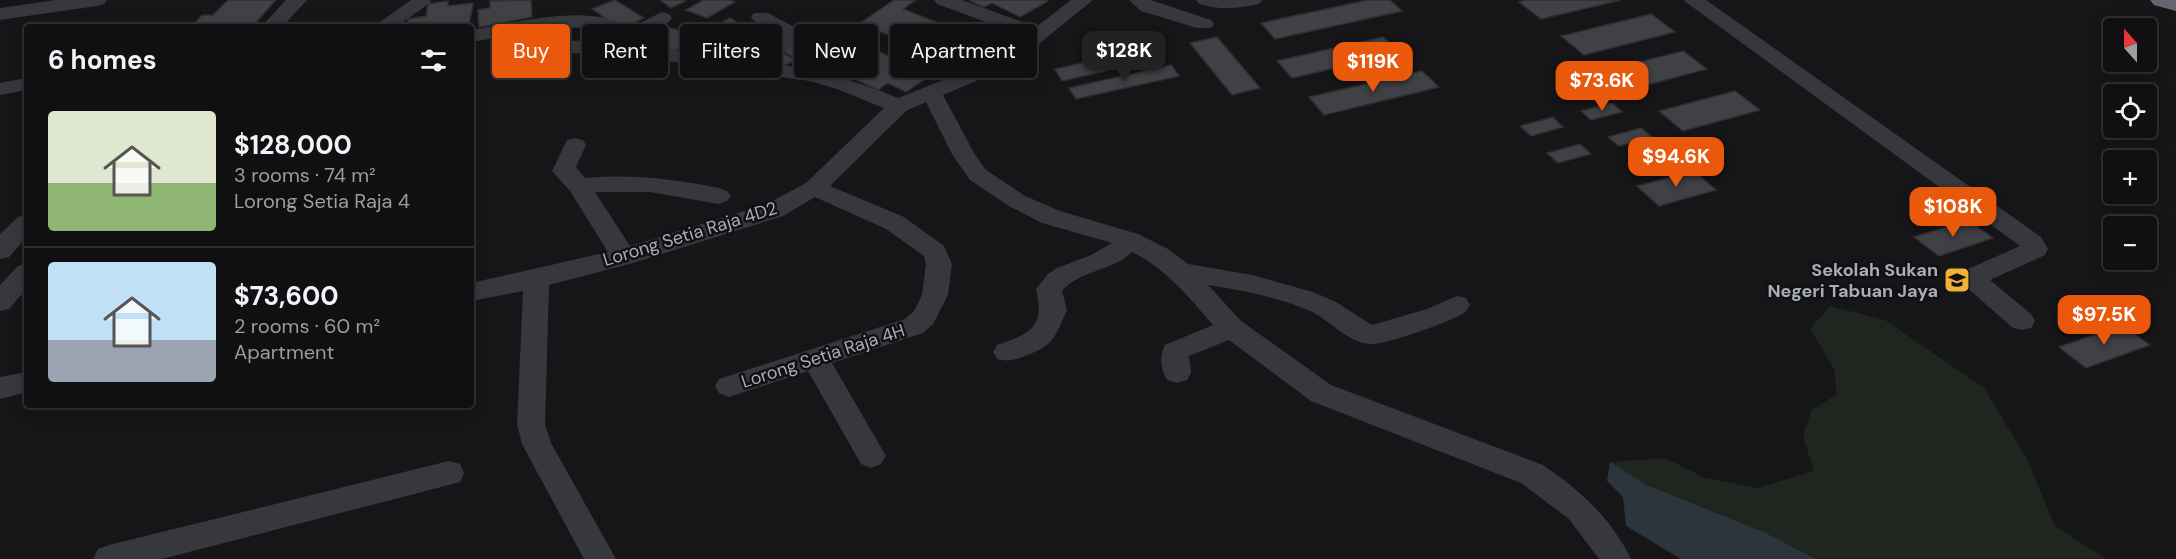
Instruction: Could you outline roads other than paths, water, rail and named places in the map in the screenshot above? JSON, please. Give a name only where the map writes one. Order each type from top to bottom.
[{"type":"highway","points":[[2163,0],[2176,3]]},
{"type":"street","points":[[0,14],[97,0]]},
{"type":"street","points":[[275,24],[297,0]]},
{"type":"street","points":[[565,22],[582,9],[584,0]]},
{"type":"street","points":[[944,0],[1040,35]]},
{"type":"street","points":[[782,71],[811,75],[845,84],[898,106],[990,68],[1040,35],[1083,0]]},
{"type":"street","points":[[1139,0],[1148,7],[1204,24]]},
{"type":"street","points":[[1206,0],[1221,4],[1252,0]]},
{"type":"street","points":[[1693,0],[2032,243],[2036,249],[1975,276],[1973,279],[2022,321]]},
{"type":"street","points":[[388,24],[421,2]]},
{"type":"street","points":[[761,17],[774,24]]},
{"type":"street","points":[[653,24],[662,18]]},
{"type":"street","points":[[551,24],[596,21],[605,24]]},
{"type":"street","points":[[782,28],[789,32],[791,39],[782,45]]},
{"type":"street","points":[[474,36],[492,33]]},
{"type":"street","points":[[0,89],[24,85]]},
{"type":"street","points":[[931,92],[963,154],[978,175],[1017,201],[1051,217],[1129,240],[1159,255],[1182,272],[1232,328],[1321,393],[1532,474],[1559,490],[1584,513],[1615,559]]},
{"type":"street","name":"Lorong Setia Raja 4D2","points":[[474,291],[536,279],[624,256],[775,210],[814,188],[898,106]]},
{"type":"street","points":[[575,145],[564,171],[579,186],[624,256]]},
{"type":"street","points":[[579,186],[608,183],[683,187],[719,196]]},
{"type":"street","name":"Lorong Setia Raja 4H","points":[[729,386],[914,326],[924,317],[934,295],[939,264],[934,252],[895,223],[814,188]]},
{"type":"street","points":[[24,226],[6,242],[0,254],[24,272]]},
{"type":"street","points":[[1007,352],[1035,342],[1042,335],[1054,310],[1049,289],[1058,278],[1106,259],[1123,249],[1129,240]]},
{"type":"street","points":[[1182,272],[1244,282],[1302,298],[1341,316],[1361,333],[1371,335],[1436,316],[1457,305]]},
{"type":"street","points":[[0,302],[24,275]]},
{"type":"street","points":[[536,279],[531,424],[537,444],[600,559]]},
{"type":"street","points":[[1177,373],[1175,352],[1232,328]]},
{"type":"street","points":[[815,358],[871,456]]},
{"type":"street","points":[[0,388],[24,383]]},
{"type":"street","points":[[109,559],[449,473]]},
{"type":"place","name":"Sekolah Sukan Negeri Tabuan Jaya","points":[[1957,280]]}]
